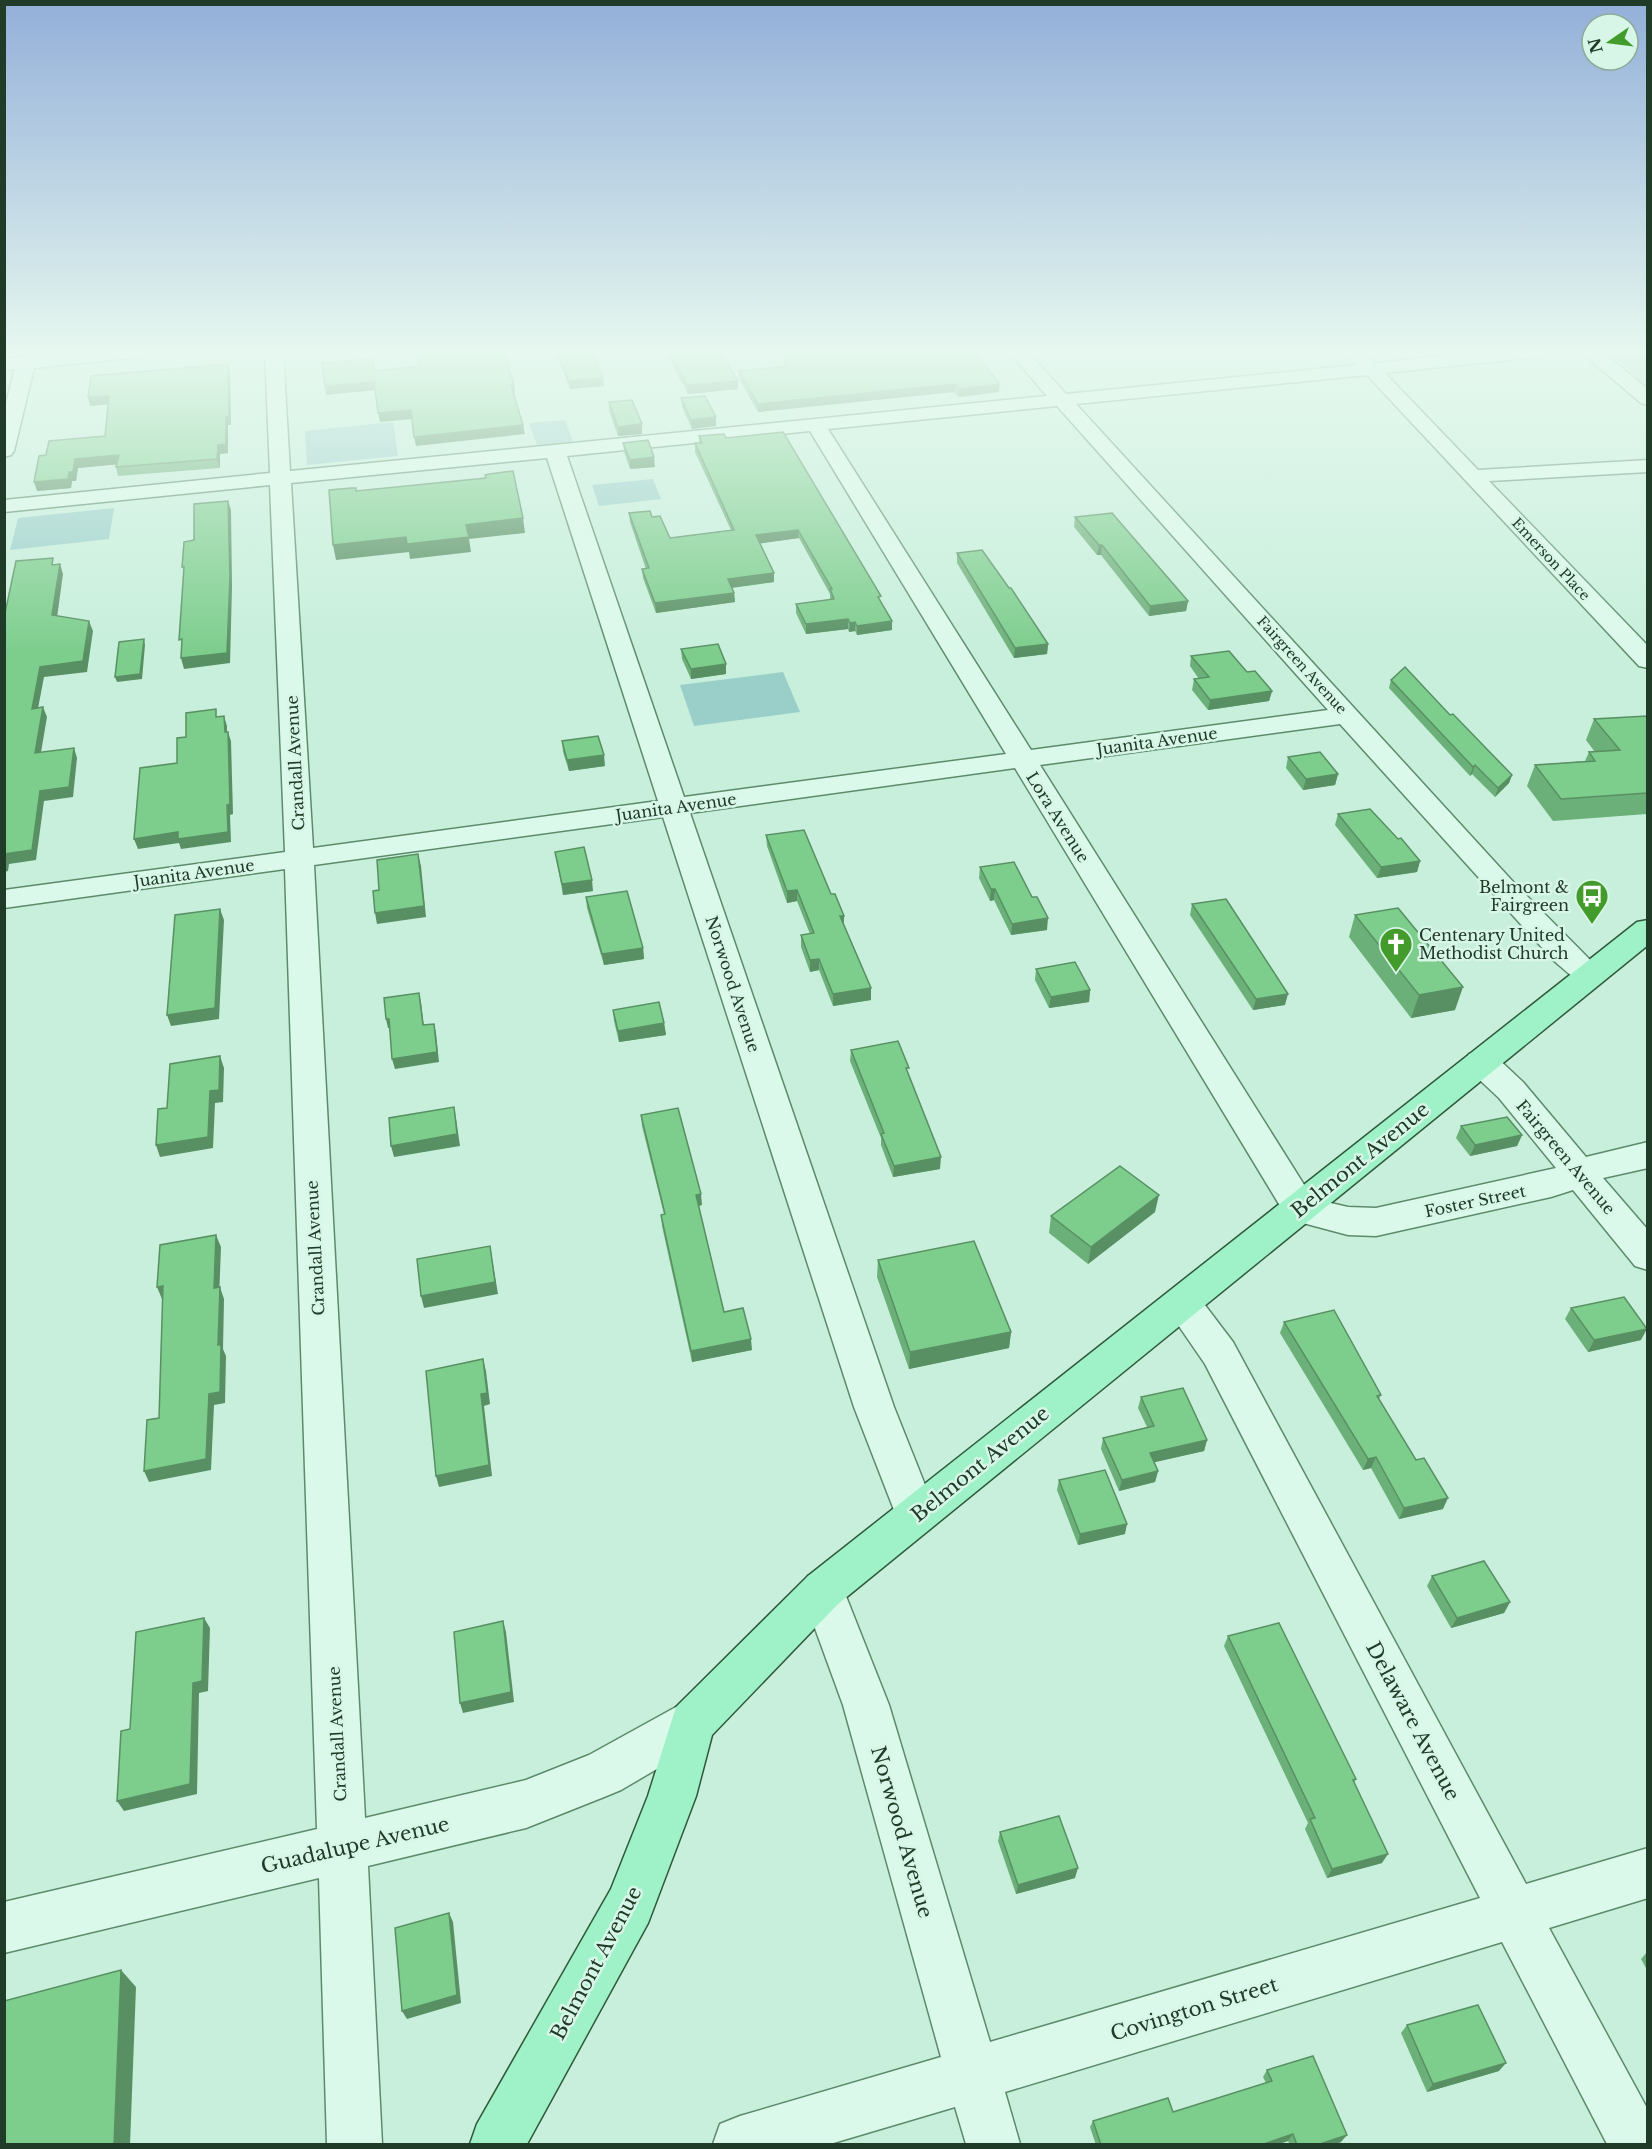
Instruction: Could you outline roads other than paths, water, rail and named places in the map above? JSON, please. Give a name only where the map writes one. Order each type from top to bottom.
[{"type":"main road","name":"Belmont Avenue","points":[[497,2145],[630,1905],[672,1796],[692,1724],[823,1590],[1301,1209],[1342,1173],[1647,929]]},
{"type":"street","name":"Crandall Avenue","points":[[280,452],[355,2145]]},
{"type":"street","points":[[4,506],[542,452]]},
{"type":"street","name":"Norwood Avenue","points":[[555,452],[881,1428],[916,1515]]},
{"type":"street","name":"Lora Avenue","points":[[833,452],[1301,1209]]},
{"type":"street","name":"Fairgreen Avenue","points":[[1108,452],[1535,922],[1564,953],[1590,975]]},
{"type":"street","name":"Emerson Place","points":[[1450,452],[1647,661]]},
{"type":"street","points":[[1473,476],[1647,466]]},
{"type":"street","name":"Juanita Avenue","points":[[4,899],[1347,715]]},
{"type":"street","name":"Fairgreen Avenue","points":[[1481,1062],[1510,1090],[1581,1173],[1647,1256]]},
{"type":"street","name":"Foster Street","points":[[1301,1209],[1348,1221],[1376,1222],[1551,1184],[1600,1165],[1647,1155]]},
{"type":"street","name":"Delaware Avenue","points":[[1182,1303],[1219,1353],[1636,2145]]},
{"type":"street","name":"Norwood Avenue","points":[[823,1590],[866,1705],[993,2145]]},
{"type":"street","name":"Guadalupe Avenue","points":[[4,1928],[526,1804],[604,1773],[692,1724]]},
{"type":"street","name":"Covington Street","points":[[740,2145],[1647,1873]]},
{"type":"place","name":"Belmont & Fairgreen","points":[[1592,925]]},
{"type":"place","name":"Centenary United Methodist Church","points":[[1396,973]]}]
